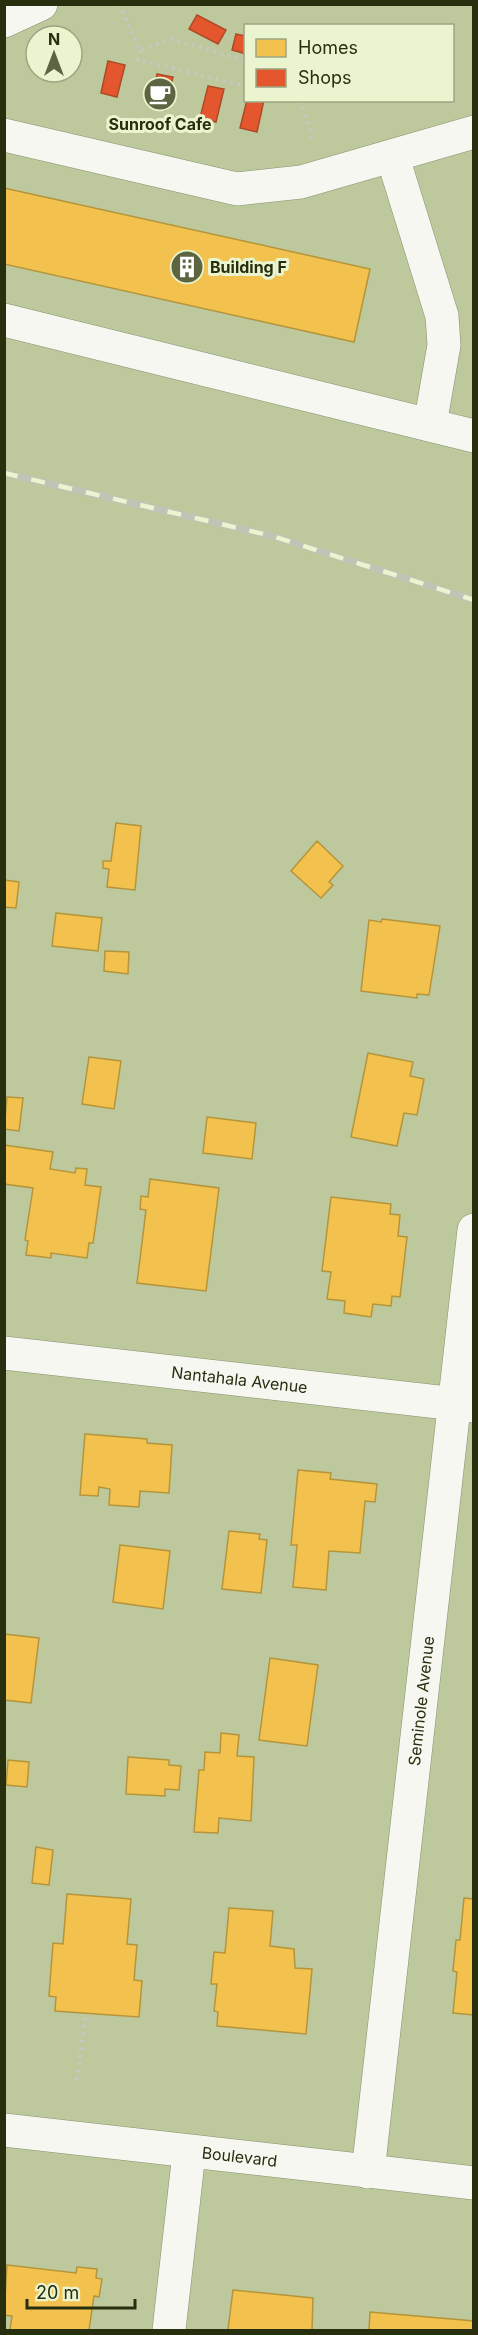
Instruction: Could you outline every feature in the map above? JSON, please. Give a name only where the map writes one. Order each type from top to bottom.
[{"type":"street","points":[[4,21],[41,4]]},
{"type":"street","points":[[4,135],[237,189],[301,182],[393,158],[474,132]]},
{"type":"street","points":[[393,158],[442,316],[444,345],[430,425]]},
{"type":"street","points":[[4,320],[474,436]]},
{"type":"street","name":"Seminole Avenue","points":[[368,2172],[463,1405],[474,1230]]},
{"type":"street","name":"Nantahala Avenue","points":[[4,1353],[463,1405]]},
{"type":"street","name":"Boulevard","points":[[4,2130],[189,2153],[474,2183]]},
{"type":"street","points":[[169,2331],[189,2153]]},
{"type":"path","points":[[119,4],[140,50],[138,60],[244,86]]},
{"type":"path","points":[[140,50],[170,39],[244,59]]},
{"type":"path","points":[[301,102],[312,138]]},
{"type":"path","points":[[78,2079],[86,2013]]},
{"type":"building: Homes","name":"Building F","points":[[4,188],[370,269],[354,342],[4,264]]},
{"type":"building: Homes","points":[[116,823],[141,826],[135,890],[107,887],[109,869],[103,868],[103,861],[111,861]]},
{"type":"building: Homes","points":[[317,841],[343,866],[329,882],[333,885],[321,898],[291,871]]},
{"type":"building: Homes","points":[[4,880],[19,882],[16,908],[4,907]]},
{"type":"building: Homes","points":[[56,913],[102,918],[98,951],[52,946]]},
{"type":"building: Homes","points":[[382,919],[440,926],[429,995],[417,994],[417,998],[361,991],[369,920],[381,922]]},
{"type":"building: Homes","points":[[105,951],[129,952],[128,974],[104,971]]},
{"type":"building: Homes","points":[[368,1053],[413,1062],[410,1076],[424,1079],[417,1115],[404,1113],[397,1146],[351,1137]]},
{"type":"building: Homes","points":[[89,1057],[121,1061],[114,1109],[82,1104]]},
{"type":"building: Homes","points":[[7,1097],[23,1098],[19,1131],[4,1129]]},
{"type":"building: Homes","points":[[207,1117],[256,1123],[252,1159],[203,1153]]},
{"type":"building: Homes","points":[[4,1145],[53,1152],[50,1169],[75,1173],[76,1168],[87,1169],[85,1185],[101,1187],[93,1243],[89,1243],[87,1258],[51,1253],[51,1258],[26,1255],[28,1241],[25,1240],[33,1188],[4,1184]]},
{"type":"building: Homes","points":[[150,1179],[219,1188],[206,1291],[137,1283],[146,1210],[140,1209],[141,1196],[148,1197]]},
{"type":"building: Homes","points":[[331,1197],[391,1204],[390,1214],[400,1215],[398,1236],[407,1237],[400,1297],[392,1296],[391,1306],[373,1304],[371,1317],[344,1313],[345,1301],[327,1299],[331,1272],[322,1271]]},
{"type":"building: Homes","points":[[85,1434],[147,1439],[147,1443],[172,1445],[169,1493],[140,1491],[139,1507],[109,1505],[110,1489],[99,1487],[98,1496],[80,1495]]},
{"type":"building: Homes","points":[[298,1470],[331,1473],[330,1479],[377,1484],[375,1502],[365,1501],[360,1553],[329,1551],[326,1590],[293,1587],[297,1545],[291,1545]]},
{"type":"building: Homes","points":[[229,1531],[260,1534],[259,1539],[267,1540],[261,1593],[222,1589]]},
{"type":"building: Homes","points":[[120,1545],[170,1551],[163,1609],[113,1602]]},
{"type":"building: Homes","points":[[4,1634],[39,1638],[31,1703],[4,1700]]},
{"type":"building: Homes","points":[[270,1658],[318,1665],[307,1746],[259,1740]]},
{"type":"building: Homes","points":[[221,1733],[239,1735],[237,1756],[254,1757],[251,1821],[219,1818],[218,1833],[194,1832],[199,1770],[204,1770],[205,1752],[220,1753]]},
{"type":"building: Homes","points":[[128,1757],[169,1760],[169,1765],[181,1766],[179,1790],[165,1789],[165,1796],[126,1794]]},
{"type":"building: Homes","points":[[8,1760],[29,1762],[27,1787],[6,1785]]},
{"type":"building: Homes","points":[[36,1847],[53,1850],[49,1885],[32,1883]]},
{"type":"building: Homes","points":[[67,1894],[131,1899],[127,1944],[137,1945],[134,1980],[142,1981],[139,2017],[55,2011],[56,1997],[49,1996],[53,1943],[63,1944]]},
{"type":"building: Homes","points":[[464,1898],[474,1899],[474,2015],[453,2013],[457,1972],[453,1971],[456,1940],[460,1940]]},
{"type":"building: Homes","points":[[229,1908],[273,1911],[270,1946],[294,1949],[295,1968],[312,1969],[306,2034],[217,2026],[218,2012],[214,2011],[217,1984],[211,1984],[214,1952],[225,1953]]},
{"type":"building: Homes","points":[[7,2265],[76,2273],[77,2267],[97,2269],[96,2278],[102,2279],[99,2297],[94,2296],[89,2330],[10,2330],[12,2316],[4,2315]]},
{"type":"building: Homes","points":[[233,2290],[313,2298],[312,2330],[228,2330]]},
{"type":"building: Homes","points":[[370,2312],[474,2321],[474,2330],[369,2330]]},
{"type":"building: Shops","points":[[197,15],[226,30],[218,44],[189,29]]},
{"type":"building: Shops","points":[[236,34],[244,36],[244,53],[232,50]]},
{"type":"building: Shops","points":[[108,61],[125,65],[117,97],[101,93]]},
{"type":"building: Shops","points":[[157,74],[173,77],[165,110],[149,106]]},
{"type":"building: Shops","points":[[208,86],[224,89],[216,122],[200,118]]},
{"type":"building: Shops","points":[[246,102],[264,102],[257,132],[240,128]]},
{"type":"railway","points":[[4,473],[272,536],[474,600]]},
{"type":"place","name":"Sunroof Cafe","points":[[160,94]]},
{"type":"place","name":"Building F","points":[[187,267]]}]
